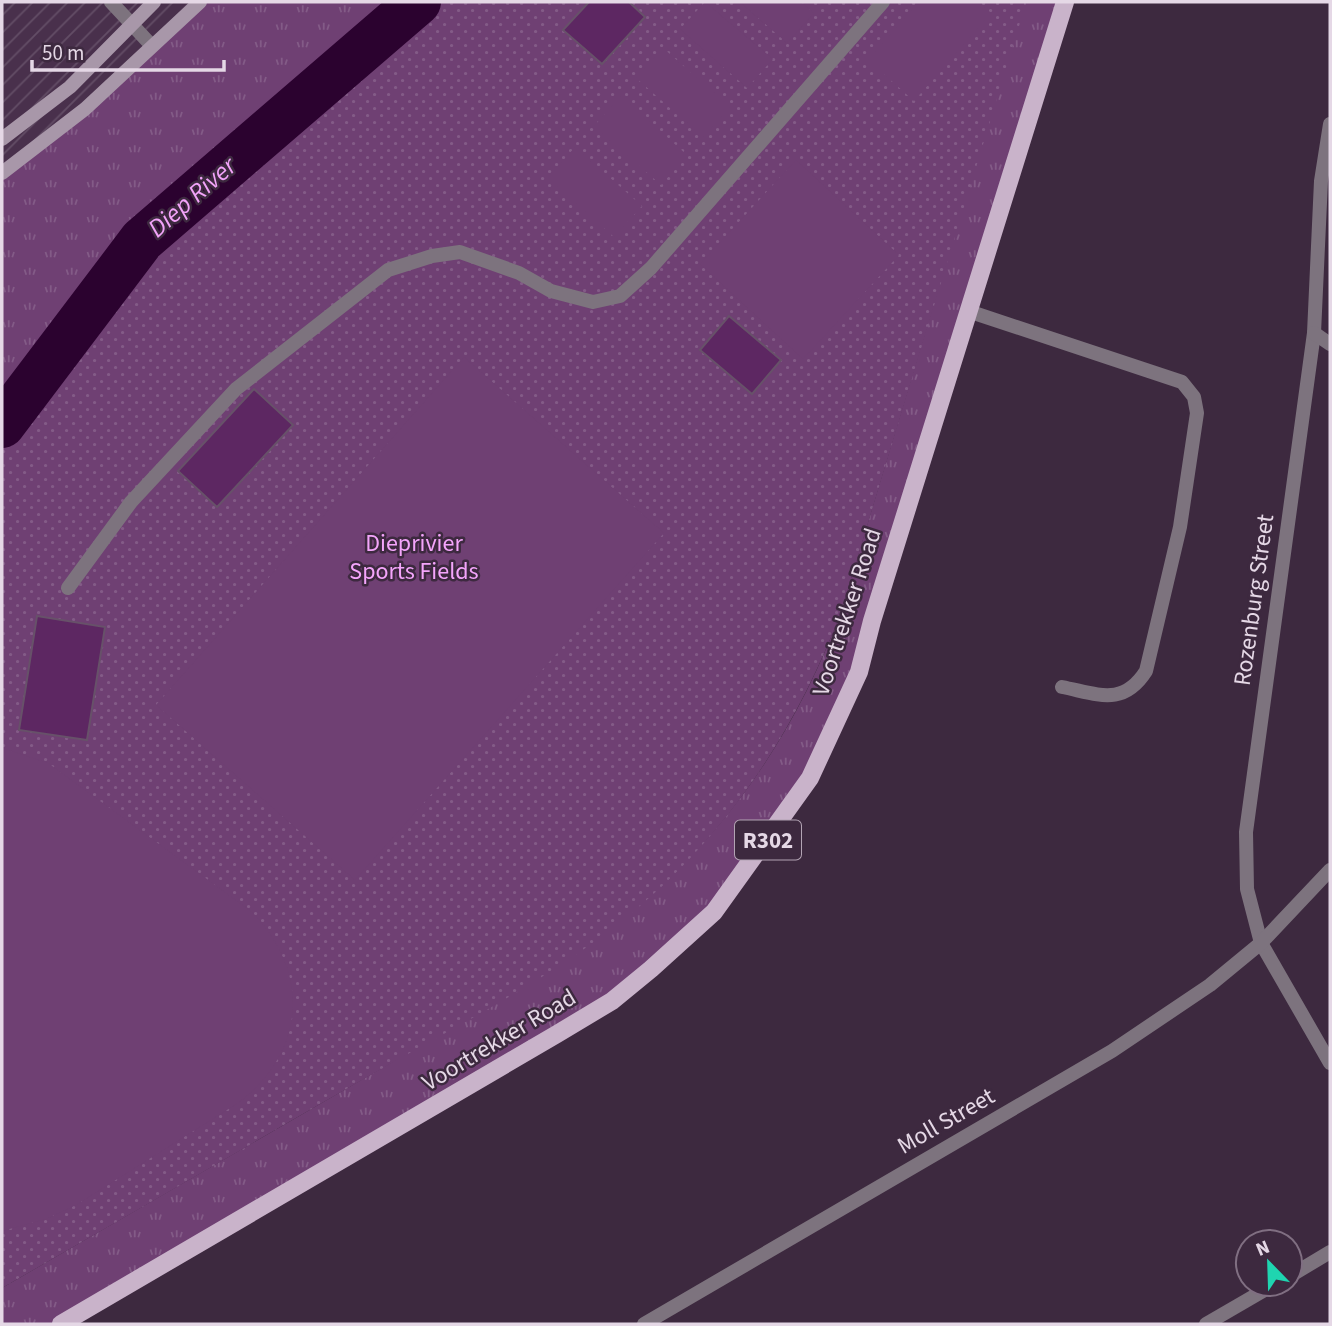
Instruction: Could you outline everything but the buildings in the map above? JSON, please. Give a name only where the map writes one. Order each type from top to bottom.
[{"type":"main road","points":[[2,139],[70,87],[154,2]]},
{"type":"main road","points":[[2,173],[85,109],[200,2]]},
{"type":"main road","name":"Voortrekker Road","points":[[61,1324],[612,1001],[714,912],[810,778],[859,673],[872,621],[1065,2]]},
{"type":"street","points":[[111,2],[152,46]]},
{"type":"street","points":[[68,588],[131,502],[236,390],[388,270],[432,256],[460,251],[519,273],[551,292],[593,302],[620,296],[651,268],[883,2]]},
{"type":"street","name":"Rozenburg Street","points":[[1330,124],[1321,181],[1325,230],[1314,333],[1246,832],[1247,890],[1261,943],[1330,1063]]},
{"type":"street","points":[[968,311],[1182,382],[1194,397],[1198,413],[1180,527],[1146,671],[1136,687],[1113,697],[1062,687]]},
{"type":"street","points":[[1314,333],[1330,344]]},
{"type":"street","name":"Moll Street","points":[[644,1324],[1112,1051],[1210,985],[1261,943],[1330,870]]},
{"type":"street","points":[[1304,1268],[1330,1252]]},
{"type":"street","points":[[1206,1324],[1251,1298]]},
{"type":"shaded area","points":[[2,2],[200,2],[2,173]]},
{"type":"green space","points":[[200,2],[418,2],[142,240],[2,425],[2,173]]},
{"type":"green space","name":"Dieprivier Sports Fields","points":[[418,2],[1026,3],[841,612],[799,705],[774,749],[716,830],[645,902],[605,934],[547,974],[2,1288],[2,425],[142,240]]},
{"type":"green space","points":[[705,2],[773,59],[747,88],[680,29]]},
{"type":"green space","points":[[740,2],[801,2],[814,13],[787,43]]},
{"type":"green space","points":[[919,2],[978,2],[991,13],[914,101],[868,60]]},
{"type":"green space","points":[[1025,2],[1065,2],[872,621],[810,778],[739,881],[651,969],[61,1324],[2,1324],[2,1288],[541,976],[641,904],[684,864],[723,820],[758,774],[789,723],[817,670],[841,612]]},
{"type":"green space","points":[[663,48],[730,107],[703,137],[636,78]]},
{"type":"green space","points":[[621,96],[687,155],[661,185],[594,126]]},
{"type":"green space","points":[[575,147],[642,206],[614,237],[548,178]]},
{"type":"green space","points":[[796,160],[899,255],[803,359],[700,264]]},
{"type":"green space","points":[[464,357],[664,533],[355,880],[156,705]]},
{"type":"green space","points":[[2,748],[48,763],[252,912],[271,936],[284,960],[291,986],[293,1011],[288,1036],[277,1060],[261,1083],[238,1103],[76,1205],[46,1219],[2,1231]]},
{"type":"waterway","name":"Diep River","points":[[2,425],[142,240],[418,2]]}]
